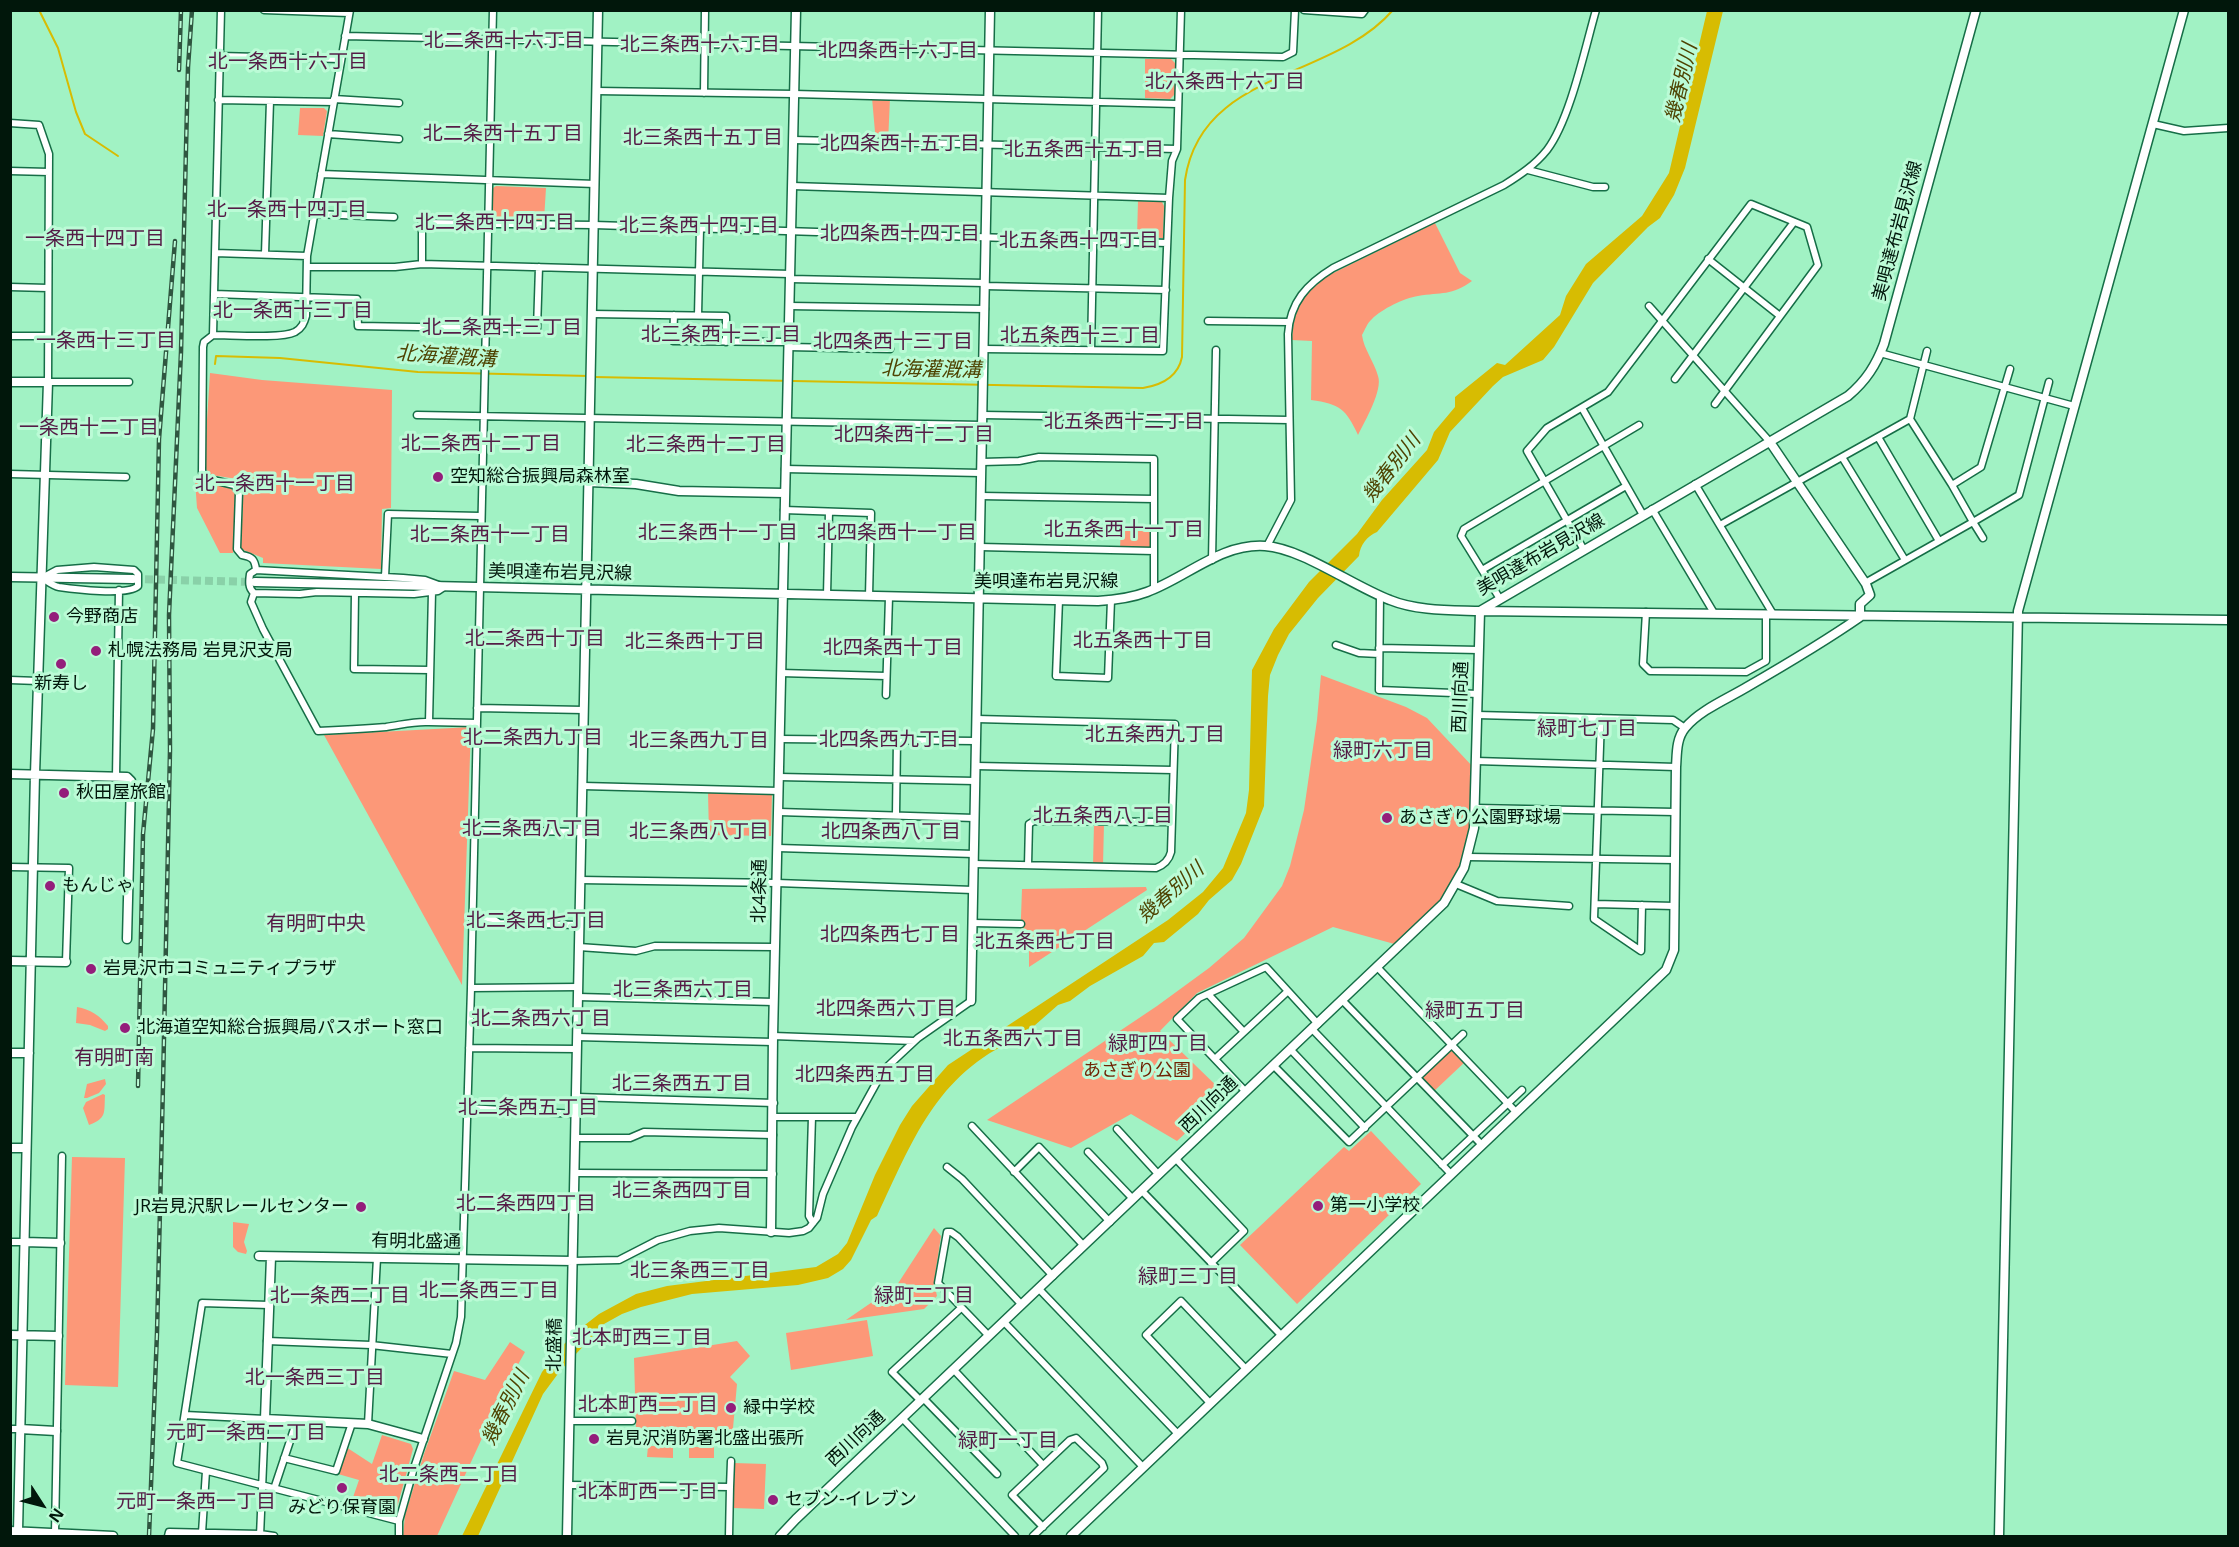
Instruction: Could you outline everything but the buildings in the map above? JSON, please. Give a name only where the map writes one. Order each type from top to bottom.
[{"type":"street","points":[[213,335],[220,10]]},
{"type":"street","points":[[256,570],[252,557],[242,555],[237,549],[239,492],[234,485],[209,479],[202,472],[203,347],[204,342],[213,335],[286,335],[294,332],[304,323],[307,256],[350,12],[264,10]]},
{"type":"street","points":[[399,1536],[399,1521],[452,1353],[461,1317],[471,988],[478,588],[487,328],[493,10]]},
{"type":"street","name":"北盛橋","points":[[567,1536],[598,10]]},
{"type":"street","points":[[704,93],[705,10]]},
{"type":"street","name":"北4条通","points":[[771,1232],[784,492],[796,10]]},
{"type":"street","points":[[573,1261],[619,1260],[658,1240],[690,1231],[719,1228],[803,1232],[817,1218],[823,1194],[857,1117],[870,1092],[888,1066],[915,1041],[971,1001],[990,10]]},
{"type":"street","points":[[1091,350],[1098,10]]},
{"type":"street","points":[[984,349],[1163,351],[1169,198],[1172,161],[1177,149],[1181,10]]},
{"type":"street","points":[[345,36],[1283,57],[1293,52],[1295,10]]},
{"type":"street","points":[[1304,10],[1362,14],[1365,10]]},
{"type":"street","points":[[1266,546],[1291,500],[1289,322],[1300,294],[1322,275],[1504,185],[1528,170],[1547,150],[1556,135],[1573,92],[1596,10]]},
{"type":"street","name":"美唄達布岩見沢線","points":[[255,582],[1111,600],[1133,597],[1154,589],[1239,548],[1266,546],[1292,552],[1380,596],[1418,607],[1480,611],[1848,396],[1866,379],[1880,353],[1976,10]]},
{"type":"street","points":[[1999,1536],[2017,617],[2184,10]]},
{"type":"street","points":[[219,56],[341,59]]},
{"type":"street","points":[[597,91],[1096,100],[1177,104]]},
{"type":"street","points":[[219,100],[399,103]]},
{"type":"street","points":[[265,254],[270,101]]},
{"type":"street","points":[[10,123],[39,125],[49,154],[46,336],[48,382],[35,774],[22,1335],[15,1429],[16,1533],[113,1536]]},
{"type":"street","points":[[2153,124],[2184,131],[2229,128]]},
{"type":"street","points":[[328,134],[399,139]]},
{"type":"street","points":[[793,140],[1177,149]]},
{"type":"street","points":[[1528,170],[1593,187],[1605,187]]},
{"type":"street","points":[[10,171],[49,172]]},
{"type":"street","points":[[321,174],[595,184]]},
{"type":"street","points":[[792,186],[1169,198]]},
{"type":"street","points":[[1584,550],[1527,452],[1547,428],[1608,392],[1751,204],[1807,227],[1818,265],[1715,404]]},
{"type":"street","points":[[314,214],[394,217]]},
{"type":"street","points":[[1675,379],[1794,222]]},
{"type":"street","points":[[422,264],[422,223],[594,225],[1167,243]]},
{"type":"street","points":[[698,315],[700,228]]},
{"type":"street","points":[[215,253],[307,256]]},
{"type":"street","points":[[1708,259],[1780,316]]},
{"type":"street","points":[[307,267],[395,267],[422,264],[593,268],[1092,289],[1166,290]]},
{"type":"street","points":[[214,294],[357,299],[358,326],[537,329],[539,267]]},
{"type":"street","points":[[10,287],[48,288]]},
{"type":"street","points":[[789,306],[985,309]]},
{"type":"street","points":[[1649,306],[1770,442],[1865,583],[1870,595],[1860,604],[1860,616]]},
{"type":"street","points":[[592,314],[726,316],[726,342]]},
{"type":"street","points":[[674,315],[673,341],[890,349]]},
{"type":"street","points":[[1208,321],[1289,322]]},
{"type":"street","points":[[10,336],[46,336]]},
{"type":"street","points":[[1212,560],[1216,350]]},
{"type":"street","points":[[1927,351],[1910,419],[1983,538]]},
{"type":"street","points":[[1880,353],[2074,406]]},
{"type":"street","points":[[1952,485],[1981,467],[2010,369]]},
{"type":"street","points":[[1865,583],[2019,495],[2049,381]]},
{"type":"street","points":[[10,382],[129,382]]},
{"type":"street","points":[[1582,408],[1643,515]]},
{"type":"street","points":[[983,415],[1289,420]]},
{"type":"street","points":[[417,416],[982,426]]},
{"type":"street","points":[[1720,525],[1910,419]]},
{"type":"street","points":[[1500,599],[1461,536],[1464,529],[1639,425]]},
{"type":"street","points":[[1878,437],[1939,541]]},
{"type":"street","points":[[982,462],[1019,461],[1039,457],[1154,459],[1154,589]]},
{"type":"street","points":[[1842,457],[1905,560]]},
{"type":"street","points":[[785,469],[981,473]]},
{"type":"street","points":[[10,474],[126,477]]},
{"type":"street","points":[[589,482],[636,484],[679,491],[784,492]]},
{"type":"street","points":[[1646,612],[1643,664],[1650,671],[1746,672],[1766,661],[1770,614],[1695,484]]},
{"type":"street","points":[[1482,570],[1626,486]]},
{"type":"street","points":[[981,496],[1154,499]]},
{"type":"street","points":[[1653,509],[1714,613]]},
{"type":"street","points":[[784,510],[871,513],[869,596]]},
{"type":"street","points":[[827,595],[829,512]]},
{"type":"street","points":[[385,577],[388,514],[480,516]]},
{"type":"street","points":[[980,547],[1154,551]]},
{"type":"street","points":[[94,567],[134,570],[138,574],[138,586],[135,589],[91,591],[56,587],[42,578],[57,570],[94,567]]},
{"type":"street","points":[[254,593],[249,587],[249,578],[250,574],[256,570],[425,580],[444,587]]},
{"type":"street","points":[[10,577],[133,579]]},
{"type":"street","points":[[254,593],[432,592],[444,587]]},
{"type":"street","points":[[116,777],[119,590]]},
{"type":"street","points":[[429,722],[432,592]]},
{"type":"street","points":[[254,593],[251,602],[263,629],[318,731],[369,728],[416,721],[477,723]]},
{"type":"street","points":[[355,593],[354,669],[430,670]]},
{"type":"street","points":[[1380,596],[1379,690],[1478,694]]},
{"type":"street","points":[[886,695],[889,597]]},
{"type":"street","points":[[1059,600],[1056,676],[1108,678],[1111,600]]},
{"type":"street","points":[[1480,611],[2229,620]]},
{"type":"street","name":"西川向通","points":[[780,1536],[1437,911],[1456,884],[1467,857],[1473,828],[1480,611]]},
{"type":"street","points":[[1071,1536],[1661,976],[1670,964],[1674,950],[1677,746],[1685,728],[1711,708],[1815,647],[1860,616]]},
{"type":"street","points":[[1336,645],[1359,653],[1479,650]]},
{"type":"street","points":[[781,673],[886,676]]},
{"type":"street","points":[[10,680],[38,681]]},
{"type":"street","points":[[477,708],[584,710]]},
{"type":"street","points":[[1478,715],[1673,720],[1685,728]]},
{"type":"street","points":[[1601,718],[1594,919],[1641,951],[1642,905]]},
{"type":"street","points":[[974,864],[1156,868],[1162,866],[1170,857],[1175,724],[977,719]]},
{"type":"street","points":[[780,739],[976,741]]},
{"type":"street","points":[[896,815],[897,739]]},
{"type":"street","points":[[1476,761],[1676,767]]},
{"type":"street","points":[[976,766],[1173,770]]},
{"type":"street","points":[[10,774],[127,777],[131,781],[127,939]]},
{"type":"street","points":[[779,777],[975,782]]},
{"type":"street","points":[[583,786],[779,791]]},
{"type":"street","points":[[1475,807],[1676,812]]},
{"type":"street","points":[[779,812],[975,818]]},
{"type":"street","points":[[1028,865],[1029,824],[1034,821],[1172,822]]},
{"type":"street","points":[[474,830],[581,832]]},
{"type":"street","points":[[778,849],[974,854]]},
{"type":"street","points":[[1467,857],[1675,860]]},
{"type":"street","points":[[10,867],[69,868],[66,962],[10,961]]},
{"type":"street","points":[[580,880],[777,883],[973,890]]},
{"type":"street","points":[[1456,884],[1497,901],[1569,906]]},
{"type":"street","points":[[1595,904],[1674,906]]},
{"type":"street","points":[[472,918],[493,919],[499,923],[579,925]]},
{"type":"street","points":[[973,923],[1021,924]]},
{"type":"street","points":[[579,947],[636,951],[655,946],[775,947]]},
{"type":"street","points":[[1246,1092],[1177,1019],[1199,998],[1266,967],[1288,991],[1315,1027],[1451,1174]]},
{"type":"street","points":[[1378,968],[1516,1112]]},
{"type":"street","points":[[471,988],[578,987]]},
{"type":"street","points":[[1215,1059],[1288,991]]},
{"type":"street","points":[[1208,994],[1244,1032]]},
{"type":"street","points":[[578,998],[774,1002]]},
{"type":"street","points":[[1343,1001],[1482,1144]]},
{"type":"street","points":[[1274,1066],[1349,1142],[1463,1034]]},
{"type":"street","points":[[577,1036],[915,1041]]},
{"type":"street","points":[[469,1048],[577,1049]]},
{"type":"street","points":[[1291,1050],[1365,1128]]},
{"type":"street","points":[[10,1053],[29,1053]]},
{"type":"street","points":[[1443,1165],[1522,1090]]},
{"type":"street","points":[[576,1097],[774,1103]]},
{"type":"street","points":[[467,1108],[576,1114]]},
{"type":"street","points":[[774,1117],[857,1117]]},
{"type":"street","points":[[812,1117],[809,1216],[813,1223]]},
{"type":"street","points":[[972,1126],[1084,1246]]},
{"type":"street","points":[[1117,1130],[1159,1175]]},
{"type":"street","points":[[575,1138],[630,1138],[644,1132],[773,1135]]},
{"type":"street","points":[[1014,1172],[1039,1147],[1110,1222]]},
{"type":"street","points":[[10,1148],[26,1148]]},
{"type":"street","points":[[1088,1152],[1133,1199]]},
{"type":"street","points":[[55,1533],[62,1156]]},
{"type":"street","points":[[1176,1159],[1244,1231],[1211,1263]]},
{"type":"street","points":[[947,1167],[962,1179],[1053,1276]]},
{"type":"street","points":[[574,1173],[773,1173]]},
{"type":"street","points":[[1142,1191],[1281,1335]]},
{"type":"street","points":[[989,1336],[938,1283],[947,1232],[958,1237],[1022,1305]]},
{"type":"street","points":[[10,1242],[60,1243]]},
{"type":"street","name":"有明北盛通","points":[[259,1256],[573,1261]]},
{"type":"street","points":[[260,1535],[271,1257]]},
{"type":"street","points":[[368,1424],[377,1258]]},
{"type":"street","points":[[1039,1289],[1178,1434]]},
{"type":"street","points":[[1210,1403],[1146,1335],[1181,1301],[1246,1369]]},
{"type":"street","points":[[269,1305],[202,1303],[177,1463],[399,1521]]},
{"type":"street","points":[[961,1308],[892,1372],[997,1474]]},
{"type":"street","points":[[1004,1322],[1143,1467]]},
{"type":"street","points":[[10,1335],[58,1335]]},
{"type":"street","points":[[267,1341],[371,1345],[452,1353]]},
{"type":"street","points":[[954,1370],[1043,1465]]},
{"type":"street","points":[[185,1415],[368,1424],[423,1439]]},
{"type":"street","points":[[902,1418],[1015,1536]]},
{"type":"street","points":[[274,1489],[297,1420]]},
{"type":"street","points":[[570,1421],[632,1422]]},
{"type":"street","points":[[284,1458],[336,1471],[352,1423]]},
{"type":"street","points":[[15,1429],[56,1431]]},
{"type":"street","points":[[1033,1536],[1043,1527],[1104,1468],[1102,1463],[1077,1438],[1070,1440],[1012,1495],[1043,1527]]},
{"type":"street","points":[[729,1536],[731,1461]]},
{"type":"street","points":[[202,1533],[206,1471]]},
{"type":"street","points":[[568,1485],[730,1487]]},
{"type":"street","points":[[168,1536],[168,1532],[274,1536]]},
{"type":"green space","points":[[1145,59],[1171,59],[1175,63],[1175,94],[1170,99],[1145,98]]},
{"type":"green space","points":[[872,98],[890,98],[888,143],[876,143]]},
{"type":"green space","points":[[300,108],[324,108],[327,111],[323,136],[298,135]]},
{"type":"green space","points":[[496,186],[546,188],[544,220],[495,219],[493,217],[493,188]]},
{"type":"green space","points":[[1138,201],[1162,202],[1164,206],[1163,238],[1137,237]]},
{"type":"green space","points":[[1435,223],[1460,273],[1472,281],[1446,293],[1412,297],[1381,311],[1369,322],[1362,335],[1379,382],[1372,406],[1358,435],[1350,419],[1341,409],[1311,400],[1312,341],[1292,340],[1296,313],[1307,292],[1321,279]]},
{"type":"green space","points":[[210,373],[262,380],[392,390],[391,508],[382,509],[381,569],[263,563],[263,558],[241,549],[244,480],[211,475],[204,467]]},
{"type":"green space","points":[[195,480],[231,487],[235,490],[237,498],[233,553],[220,553],[197,508]]},
{"type":"green space","points":[[1121,526],[1153,527],[1153,550],[1120,549]]},
{"type":"green space","name":"あさぎり公園","points":[[1321,675],[1406,707],[1427,718],[1474,768],[1470,834],[1462,866],[1447,894],[1398,945],[1333,927],[1197,993],[1160,1031],[1226,1095],[1177,1141],[1131,1114],[1071,1148],[987,1120],[1157,1006],[1209,968],[1244,938],[1282,886],[1290,866],[1304,810]]},
{"type":"green space","points":[[471,727],[462,985],[324,735]]},
{"type":"green space","points":[[708,792],[772,793],[771,836],[709,835]]},
{"type":"green space","points":[[1094,823],[1104,824],[1103,865],[1093,865]]},
{"type":"green space","points":[[1146,887],[1147,890],[1029,967],[1029,945],[1020,944],[1022,889]]},
{"type":"green space","points":[[77,1007],[98,1016],[108,1026],[108,1029],[105,1031],[76,1023]]},
{"type":"green space","points":[[82,1047],[95,1047],[98,1051],[95,1062],[76,1060],[76,1053]]},
{"type":"green space","points":[[1452,1047],[1466,1061],[1432,1093],[1418,1078]]},
{"type":"green space","points":[[105,1079],[106,1084],[99,1093],[84,1098],[87,1084]]},
{"type":"green space","points":[[105,1095],[105,1106],[102,1117],[89,1125],[83,1108],[86,1102]]},
{"type":"green space","points":[[1371,1131],[1421,1184],[1297,1304],[1240,1245],[1344,1147],[1349,1151]]},
{"type":"green space","points":[[72,1157],[125,1158],[118,1387],[65,1385]]},
{"type":"green space","points":[[233,1222],[249,1224],[244,1242],[246,1254],[238,1252],[233,1247]]},
{"type":"green space","points":[[934,1228],[941,1236],[934,1282],[937,1296],[924,1309],[846,1320],[897,1285]]},
{"type":"green space","points":[[867,1320],[873,1356],[791,1370],[786,1333]]},
{"type":"green space","points":[[737,1341],[750,1356],[730,1377],[737,1384],[732,1439],[640,1438],[636,1430],[634,1358]]},
{"type":"green space","points":[[510,1342],[525,1352],[506,1386],[437,1536],[403,1536],[405,1515],[454,1371],[485,1380]]},
{"type":"green space","points":[[382,1435],[411,1444],[413,1449],[395,1515],[392,1518],[350,1506],[359,1480],[338,1474],[346,1447],[372,1464]]},
{"type":"green space","points":[[648,1446],[673,1446],[673,1458],[647,1457]]},
{"type":"green space","points":[[689,1447],[714,1447],[714,1458],[689,1458]]},
{"type":"green space","points":[[734,1463],[766,1464],[764,1509],[732,1508]]},
{"type":"shaded area","points":[[1707,11],[1723,11],[1685,168],[1674,195],[1660,218],[1648,227],[1593,283],[1554,347],[1543,360],[1503,377],[1450,432],[1438,460],[1377,532],[1365,541],[1359,556],[1318,598],[1289,634],[1270,675],[1264,806],[1241,864],[1232,880],[1209,900],[1198,914],[1164,942],[1154,943],[1143,956],[1090,986],[1070,1001],[1058,1005],[1034,1026],[1019,1033],[1017,1039],[989,1054],[966,1071],[946,1091],[915,1137],[877,1216],[871,1220],[851,1260],[843,1269],[828,1278],[798,1285],[692,1294],[641,1307],[604,1324],[560,1371],[543,1394],[478,1536],[462,1536],[542,1372],[562,1346],[581,1328],[599,1314],[636,1294],[667,1286],[816,1267],[838,1254],[847,1243],[875,1175],[900,1125],[912,1106],[948,1065],[1168,920],[1203,892],[1223,868],[1246,813],[1249,790],[1252,670],[1274,629],[1309,582],[1357,534],[1382,500],[1427,450],[1434,432],[1455,407],[1455,397],[1497,363],[1505,365],[1560,315],[1566,296],[1586,264],[1642,216],[1669,173]]},
{"type":"waterway","points":[[39,10],[58,48],[76,112],[85,134],[118,156]]},
{"type":"waterway","name":"北海灌漑溝","points":[[594,377],[1143,388],[1157,385],[1173,375],[1182,357],[1185,180],[1196,144],[1216,117],[1242,97],[1272,80],[1337,51],[1367,33],[1393,10]]},
{"type":"waterway","name":"北海灌漑溝","points":[[215,364],[216,356],[280,358],[418,372],[589,376]]},
{"type":"tunnel","points":[[133,579],[255,582]]},
{"type":"railway","points":[[179,70],[181,10]]},
{"type":"railway","points":[[149,1536],[163,1085],[170,750],[169,615],[181,352],[188,67],[192,10]]},
{"type":"railway","points":[[138,1086],[143,834],[153,729],[159,439],[175,241]]},
{"type":"place","name":"空知総合振興局森林室","points":[[438,477]]},
{"type":"place","name":"今野商店","points":[[54,617]]},
{"type":"place","name":"札幌法務局 岩見沢支局","points":[[96,651]]},
{"type":"place","name":"新寿し","points":[[61,664]]},
{"type":"place","name":"秋田屋旅館","points":[[64,793]]},
{"type":"place","name":"あさぎり公園野球場","points":[[1387,818]]},
{"type":"place","name":"もんじゃ","points":[[50,886]]},
{"type":"place","name":"岩見沢市コミュニティプラザ","points":[[91,969]]},
{"type":"place","name":"北海道空知総合振興局パスポート窓口","points":[[125,1028]]},
{"type":"place","name":"第一小学校","points":[[1318,1206]]},
{"type":"place","name":"JR岩見沢駅レールセンター","points":[[361,1207]]},
{"type":"place","name":"緑中学校","points":[[731,1408]]},
{"type":"place","name":"岩見沢消防署北盛出張所","points":[[594,1439]]},
{"type":"place","name":"みどり保育園","points":[[342,1488]]},
{"type":"place","name":"セブン-イレブン","points":[[773,1500]]},
{"type":"district","name":"北二条西十六丁目","points":[[504,41]]},
{"type":"district","name":"北三条西十六丁目","points":[[700,45]]},
{"type":"district","name":"北四条西十六丁目","points":[[898,51]]},
{"type":"district","name":"北一条西十六丁目","points":[[288,62]]},
{"type":"district","name":"北六条西十六丁目","points":[[1225,82]]},
{"type":"district","name":"北二条西十五丁目","points":[[503,134]]},
{"type":"district","name":"北三条西十五丁目","points":[[703,138]]},
{"type":"district","name":"北四条西十五丁目","points":[[900,144]]},
{"type":"district","name":"北五条西十五丁目","points":[[1084,150]]},
{"type":"district","name":"北一条西十四丁目","points":[[287,210]]},
{"type":"district","name":"北二条西十四丁目","points":[[495,223]]},
{"type":"district","name":"北三条西十四丁目","points":[[699,226]]},
{"type":"district","name":"北四条西十四丁目","points":[[900,234]]},
{"type":"district","name":"一条西十四丁目","points":[[95,239]]},
{"type":"district","name":"北五条西十四丁目","points":[[1079,241]]},
{"type":"district","name":"北一条西十三丁目","points":[[293,311]]},
{"type":"district","name":"北二条西十三丁目","points":[[502,328]]},
{"type":"district","name":"北三条西十三丁目","points":[[721,335]]},
{"type":"district","name":"北五条西十三丁目","points":[[1080,336]]},
{"type":"district","name":"一条西十三丁目","points":[[106,341]]},
{"type":"district","name":"北四条西十三丁目","points":[[893,342]]},
{"type":"district","name":"北五条西十二丁目","points":[[1124,422]]},
{"type":"district","name":"一条西十二丁目","points":[[89,428]]},
{"type":"district","name":"北四条西十二丁目","points":[[914,435]]},
{"type":"district","name":"北二条西十二丁目","points":[[481,444]]},
{"type":"district","name":"北三条西十二丁目","points":[[706,445]]},
{"type":"district","name":"北一条西十一丁目","points":[[275,484]]},
{"type":"district","name":"北五条西十一丁目","points":[[1124,530]]},
{"type":"district","name":"北三条西十一丁目","points":[[718,533]]},
{"type":"district","name":"北四条西十一丁目","points":[[897,533]]},
{"type":"district","name":"北二条西十一丁目","points":[[490,535]]},
{"type":"district","name":"北二条西十丁目","points":[[535,639]]},
{"type":"district","name":"北五条西十丁目","points":[[1143,641]]},
{"type":"district","name":"北三条西十丁目","points":[[695,642]]},
{"type":"district","name":"北四条西十丁目","points":[[893,648]]},
{"type":"district","name":"緑町七丁目","points":[[1587,729]]},
{"type":"district","name":"北五条西九丁目","points":[[1155,735]]},
{"type":"district","name":"北二条西九丁目","points":[[533,738]]},
{"type":"district","name":"北四条西九丁目","points":[[889,740]]},
{"type":"district","name":"北三条西九丁目","points":[[699,741]]},
{"type":"district","name":"緑町六丁目","points":[[1383,751]]},
{"type":"district","name":"北五条西八丁目","points":[[1103,816]]},
{"type":"district","name":"北二条西八丁目","points":[[532,829]]},
{"type":"district","name":"北三条西八丁目","points":[[699,832]]},
{"type":"district","name":"北四条西八丁目","points":[[891,832]]},
{"type":"district","name":"北二条西七丁目","points":[[536,921]]},
{"type":"district","name":"有明町中央","points":[[316,924]]},
{"type":"district","name":"北四条西七丁目","points":[[890,935]]},
{"type":"district","name":"北五条西七丁目","points":[[1045,942]]},
{"type":"district","name":"北三条西六丁目","points":[[683,990]]},
{"type":"district","name":"北四条西六丁目","points":[[886,1009]]},
{"type":"district","name":"緑町五丁目","points":[[1475,1011]]},
{"type":"district","name":"北二条西六丁目","points":[[541,1019]]},
{"type":"district","name":"北五条西六丁目","points":[[1013,1039]]},
{"type":"district","name":"緑町四丁目","points":[[1158,1044]]},
{"type":"district","name":"有明町南","points":[[114,1058]]},
{"type":"district","name":"北四条西五丁目","points":[[865,1075]]},
{"type":"district","name":"北三条西五丁目","points":[[682,1084]]},
{"type":"district","name":"北二条西五丁目","points":[[528,1108]]},
{"type":"district","name":"北三条西四丁目","points":[[682,1191]]},
{"type":"district","name":"北二条西四丁目","points":[[526,1204]]},
{"type":"district","name":"北三条西三丁目","points":[[700,1271]]},
{"type":"district","name":"緑町三丁目","points":[[1188,1277]]},
{"type":"district","name":"北二条西三丁目","points":[[489,1291]]},
{"type":"district","name":"北一条西二丁目","points":[[340,1296]]},
{"type":"district","name":"緑町二丁目","points":[[924,1296]]},
{"type":"district","name":"北本町西三丁目","points":[[642,1338]]},
{"type":"district","name":"北一条西三丁目","points":[[315,1378]]},
{"type":"district","name":"北本町西二丁目","points":[[648,1405]]},
{"type":"district","name":"元町一条西二丁目","points":[[246,1433]]},
{"type":"district","name":"緑町一丁目","points":[[1008,1441]]},
{"type":"district","name":"北二条西二丁目","points":[[449,1475]]},
{"type":"district","name":"北本町西一丁目","points":[[648,1492]]},
{"type":"district","name":"元町一条西一丁目","points":[[196,1502]]},
{"type":"water label","name":"幾春別川","points":[[1682,83]]},
{"type":"water label","name":"幾春別川","points":[[1392,468]]},
{"type":"water label","name":"幾春別川","points":[[1171,893]]},
{"type":"water label","name":"幾春別川","points":[[506,1408]]}]
